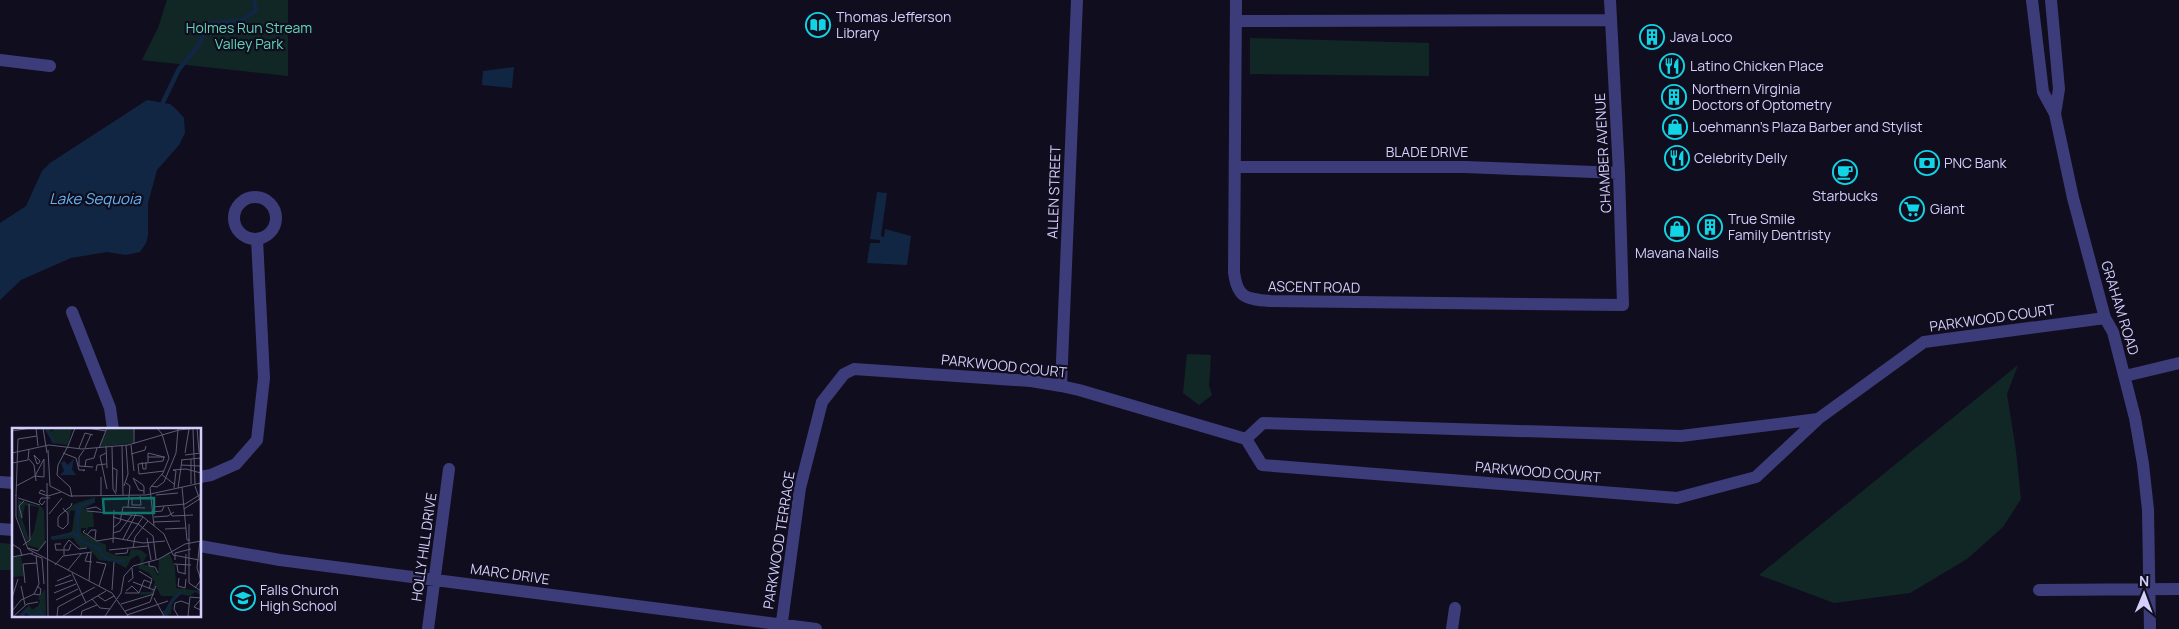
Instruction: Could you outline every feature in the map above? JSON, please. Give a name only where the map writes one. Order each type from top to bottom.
[{"type":"street","name":"ALLEN STREET","points":[[1061,386],[1077,0]]},
{"type":"street","name":"ASCENT ROAD","points":[[1236,0],[1236,283],[1240,294],[1249,299],[1270,301],[1623,305]]},
{"type":"street","name":"CHAMBER AVENUE","points":[[1610,0],[1619,173],[1623,305]]},
{"type":"street","name":"GRAHAM ROAD","points":[[2032,0],[2043,92],[2055,114],[2072,198],[2105,318],[2113,332],[2135,418],[2148,510],[2150,629]]},
{"type":"street","points":[[2051,0],[2059,89],[2055,114]]},
{"type":"street","points":[[1236,21],[1611,20]]},
{"type":"street","points":[[0,60],[50,66]]},
{"type":"street","name":"BLADE DRIVE","points":[[1235,166],[1465,167],[1619,173]]},
{"type":"street","points":[[201,477],[211,475],[236,464],[257,440],[264,378],[257,240]]},
{"type":"street","points":[[72,312],[110,408],[113,428]]},
{"type":"street","name":"PARKWOOD COURT","points":[[844,374],[854,369],[873,369],[1032,381],[1061,386],[1246,439],[1262,465],[1677,498],[1756,477],[1818,419],[1924,342],[2105,318]]},
{"type":"street","points":[[2125,376],[2179,363]]},
{"type":"street","name":"PARKWOOD TERRACE","points":[[781,627],[800,488],[822,402],[844,374]]},
{"type":"street","name":"PARKWOOD COURT","points":[[1246,439],[1263,423],[1681,436],[1818,419]]},
{"type":"street","name":"HOLLY HILL DRIVE","points":[[428,629],[449,469]]},
{"type":"street","name":"MARC DRIVE","points":[[201,546],[280,560],[781,627],[816,629]]},
{"type":"street","points":[[2039,590],[2179,589]]},
{"type":"street","points":[[1452,629],[1455,608]]},
{"type":"green space","name":"Holmes Run Stream Valley Park","points":[[167,0],[288,0],[288,76],[142,60],[158,28]]},
{"type":"green space","points":[[1250,38],[1429,43],[1429,76],[1250,74]]},
{"type":"green space","points":[[1187,354],[1211,355],[1209,386],[1212,395],[1199,405],[1183,393]]},
{"type":"green space","points":[[2018,365],[2007,394],[2021,499],[2003,527],[1967,559],[1910,593],[1834,603],[1759,575]]},
{"type":"green space","points":[[0,543],[12,544],[12,570],[0,570]]},
{"type":"water","points":[[514,67],[512,88],[482,85],[483,71]]},
{"type":"water","name":"Lake Sequoia","points":[[147,100],[170,104],[177,110],[184,118],[185,133],[179,145],[157,170],[148,203],[148,235],[146,243],[140,252],[126,255],[107,252],[71,258],[21,280],[0,300],[0,223],[26,206],[42,171],[50,163]]},
{"type":"water","points":[[877,192],[887,193],[881,236],[884,237],[885,229],[911,236],[907,265],[867,263],[870,243],[880,243],[880,240],[870,239]]},
{"type":"waterway","points":[[163,102],[179,69],[199,45],[208,24],[243,20],[256,10],[254,0]]},
{"type":"place","name":"Thomas Jefferson Library","points":[[818,25]]},
{"type":"place","name":"Java Loco","points":[[1652,37]]},
{"type":"place","name":"Latino Chicken Place","points":[[1672,66]]},
{"type":"place","name":"Northern Virginia Doctors of Optometry","points":[[1674,97]]},
{"type":"place","name":"Loehmann's Plaza Barber and Stylist","points":[[1675,127]]},
{"type":"place","name":"Celebrity Delly","points":[[1677,158]]},
{"type":"place","name":"PNC Bank","points":[[1927,163]]},
{"type":"place","name":"Starbucks","points":[[1845,172]]},
{"type":"place","name":"Giant","points":[[1912,209]]},
{"type":"place","name":"True Smile Family Dentristy","points":[[1710,227]]},
{"type":"place","name":"Mavana Nails","points":[[1677,229]]},
{"type":"place","name":"Falls Church High School","points":[[243,598]]}]
